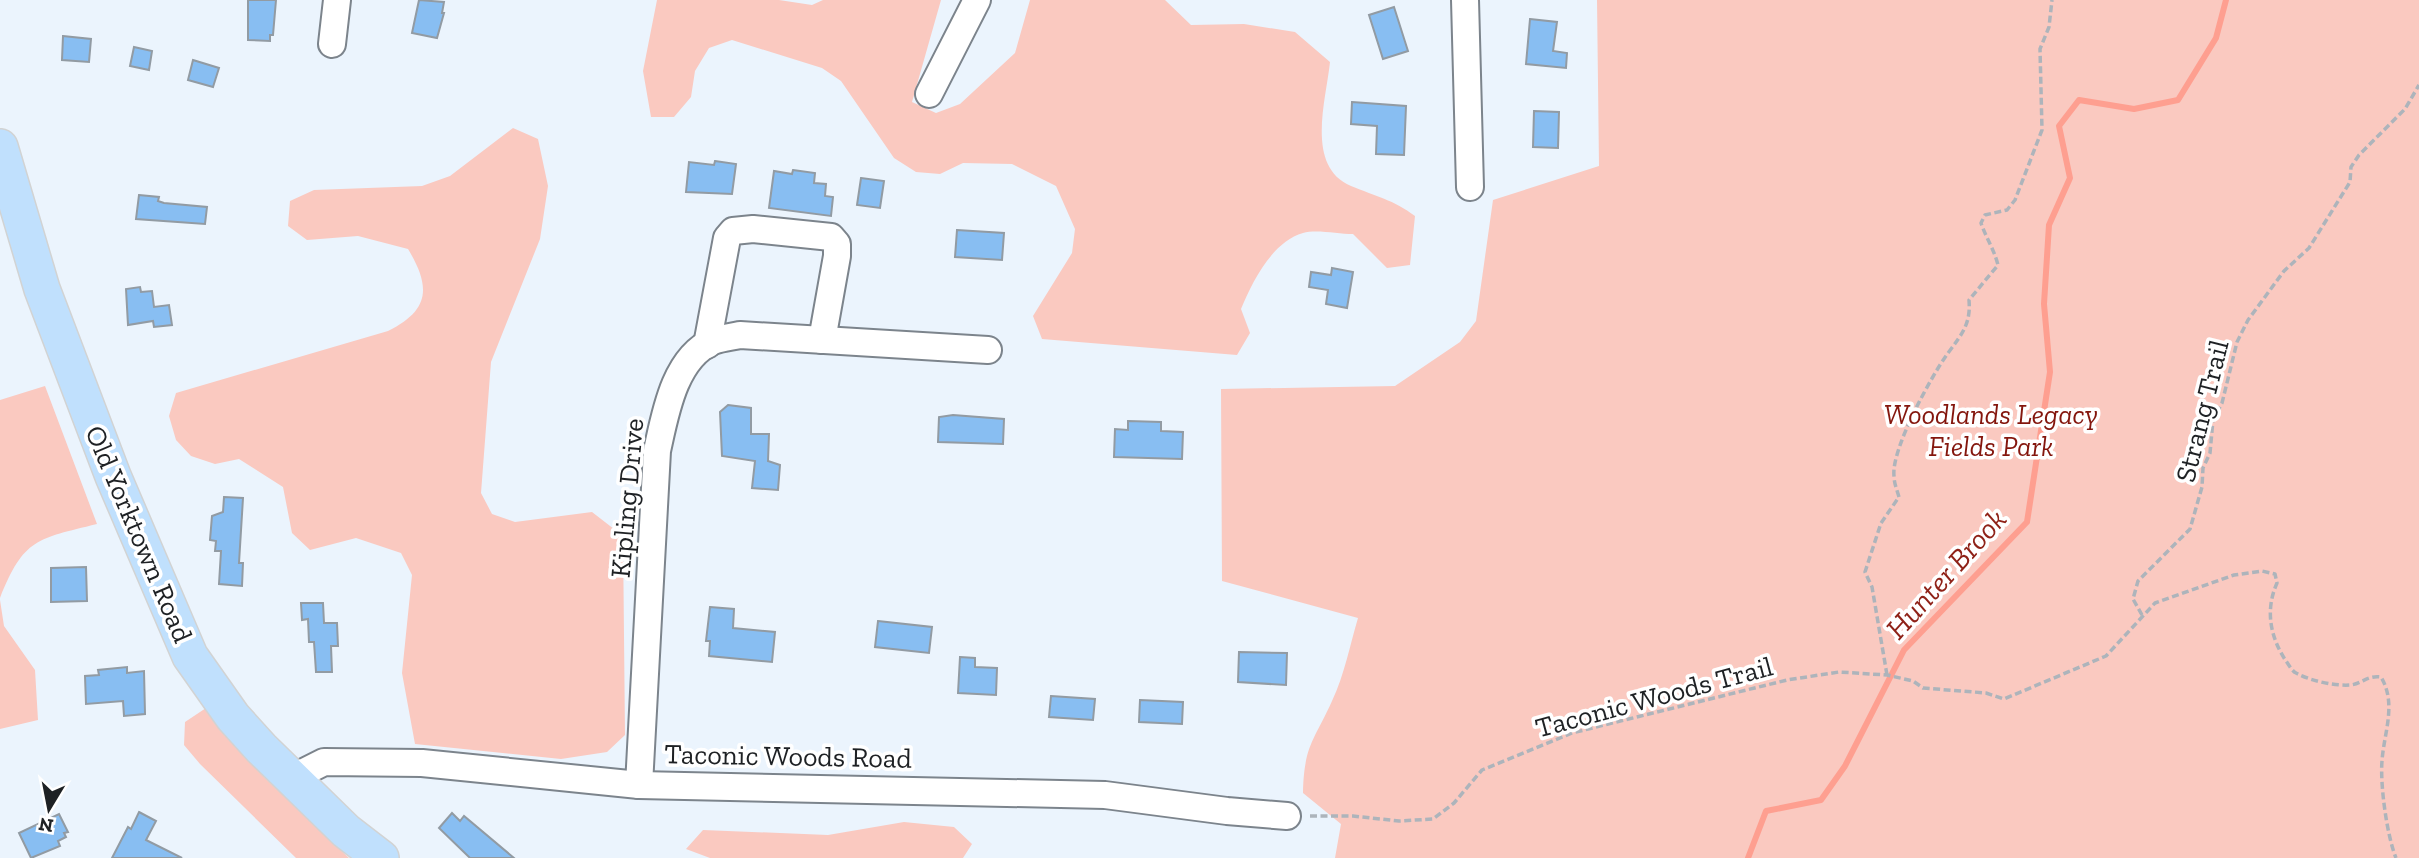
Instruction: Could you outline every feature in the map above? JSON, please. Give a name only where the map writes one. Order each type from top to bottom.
[{"type":"main road","name":"Old Yorktown Road","points":[[0,148],[47,302],[113,476],[190,656],[233,718],[346,831],[381,858]]},
{"type":"street","points":[[332,44],[337,0]]},
{"type":"street","points":[[929,93],[977,0]]},
{"type":"street","points":[[1465,0],[1470,187]]},
{"type":"street","points":[[822,340],[837,256],[836,244],[831,237],[753,229],[733,231],[727,238],[707,345],[740,335],[988,351]]},
{"type":"street","name":"Kipling Drive","points":[[639,785],[657,451],[668,403],[682,373],[698,350],[707,345]]},
{"type":"street","name":"Taconic Woods Road","points":[[292,778],[324,762],[422,762],[639,785],[1105,795],[1287,816]]},
{"type":"path","points":[[1887,675],[1888,666],[1878,639],[1872,587],[1865,572],[1881,523],[1899,497],[1893,473],[1913,411],[1948,354],[1962,337],[1970,318],[1969,300],[1998,265],[1994,247],[1986,238],[1981,223],[1985,215],[2007,210],[2015,200],[2042,130],[2040,48],[2049,27],[2052,0]]},
{"type":"path","name":"Strang Trail","points":[[2142,615],[2133,599],[2137,581],[2190,529],[2202,487],[2203,468],[2210,453],[2213,421],[2222,403],[2237,342],[2248,320],[2284,271],[2309,248],[2350,182],[2351,167],[2359,155],[2405,109],[2419,85]]},
{"type":"path","name":"Taconic Woods Trail","points":[[1287,816],[1353,816],[1399,821],[1433,819],[1454,803],[1482,770],[1572,733],[1787,680],[1839,672],[1887,675],[1913,681],[1923,688],[1986,693],[2004,699],[2106,656],[2155,603],[2234,575],[2262,571],[2275,574],[2277,583],[2270,599],[2270,622],[2276,646],[2294,673],[2328,683],[2353,685],[2369,676],[2381,677],[2387,688],[2390,710],[2381,763],[2396,858]]},
{"type":"green space","points":[[657,0],[779,0],[812,5],[823,0],[941,0],[912,102],[936,113],[960,104],[1015,53],[1030,0],[1165,0],[1191,25],[1244,24],[1295,32],[1330,62],[1322,131],[1328,164],[1337,177],[1351,186],[1392,202],[1415,216],[1410,265],[1387,268],[1353,234],[1314,231],[1292,238],[1264,264],[1246,298],[1241,309],[1250,333],[1237,355],[1042,339],[1033,316],[1072,253],[1075,229],[1056,186],[1012,164],[963,163],[940,174],[916,172],[894,158],[841,81],[822,68],[732,40],[709,48],[695,71],[691,97],[674,117],[651,117],[643,71]]},
{"type":"green space","name":"Woodlands Legacy Fields Park","points":[[1597,0],[2419,0],[2419,858],[1335,858],[1341,824],[1303,793],[1305,764],[1311,744],[1340,681],[1358,618],[1222,581],[1221,389],[1395,386],[1460,342],[1476,321],[1493,200],[1599,166]]},
{"type":"green space","points":[[513,128],[538,139],[548,186],[540,239],[491,362],[481,493],[492,514],[515,522],[592,512],[623,536],[625,735],[607,752],[561,759],[415,744],[402,673],[412,575],[401,553],[356,538],[310,550],[292,533],[283,487],[239,459],[215,464],[191,456],[176,440],[169,416],[176,393],[388,331],[412,315],[419,306],[423,286],[408,249],[358,236],[307,240],[288,226],[290,201],[314,190],[422,186],[450,176]]},
{"type":"green space","points":[[45,386],[97,524],[60,533],[35,544],[17,563],[0,598],[0,400]]},
{"type":"green space","points":[[0,600],[4,626],[35,670],[38,720],[0,729]]},
{"type":"green space","points":[[206,708],[264,777],[349,858],[296,858],[200,764],[184,745],[185,722]]},
{"type":"green space","points":[[904,822],[954,827],[972,844],[963,858],[710,858],[686,849],[703,830],[828,835]]},
{"type":"building","points":[[248,0],[276,0],[270,41],[248,40]]},
{"type":"building","points":[[419,0],[444,2],[437,38],[412,33]]},
{"type":"building","points":[[1394,7],[1408,51],[1383,59],[1369,15]]},
{"type":"building","points":[[1530,19],[1557,22],[1553,51],[1567,53],[1566,68],[1526,64]]},
{"type":"building","points":[[63,36],[91,39],[89,62],[62,60]]},
{"type":"building","points":[[134,47],[152,51],[149,70],[130,66]]},
{"type":"building","points":[[193,60],[219,68],[213,87],[188,80]]},
{"type":"building","points":[[1352,102],[1406,106],[1404,155],[1376,154],[1377,126],[1351,124]]},
{"type":"building","points":[[1534,111],[1559,112],[1558,148],[1533,147]]},
{"type":"building","points":[[715,161],[736,164],[732,194],[686,192],[689,162],[714,165]]},
{"type":"building","points":[[793,170],[815,173],[814,183],[826,184],[825,196],[833,197],[831,216],[769,208],[774,171],[792,174]]},
{"type":"building","points":[[861,178],[884,181],[880,208],[857,205]]},
{"type":"building","points":[[139,195],[159,197],[158,201],[164,203],[207,207],[205,224],[136,219]]},
{"type":"building","points":[[957,230],[1004,233],[1002,260],[955,257]]},
{"type":"building","points":[[1332,268],[1353,272],[1347,308],[1326,304],[1328,290],[1309,287],[1311,272],[1331,275]]},
{"type":"building","points":[[140,287],[141,292],[152,291],[154,307],[169,305],[172,325],[154,327],[153,321],[128,325],[126,289]]},
{"type":"building","points":[[728,405],[751,408],[751,434],[769,434],[768,461],[780,465],[778,490],[752,488],[755,461],[722,456],[720,412]]},
{"type":"building","points":[[953,415],[1004,419],[1003,444],[938,442],[939,417]]},
{"type":"building","points":[[1128,421],[1161,422],[1161,431],[1183,432],[1182,459],[1114,457],[1115,429],[1128,430]]},
{"type":"building","points":[[224,497],[243,498],[239,563],[243,563],[242,586],[219,584],[221,551],[215,551],[216,541],[210,540],[212,516],[223,512]]},
{"type":"building","points":[[86,567],[87,601],[51,602],[51,568]]},
{"type":"building","points":[[301,603],[323,603],[324,623],[337,623],[338,646],[331,646],[332,672],[316,672],[314,642],[309,642],[308,619],[302,620]]},
{"type":"building","points":[[710,607],[734,609],[733,628],[775,632],[772,662],[709,656],[710,641],[706,641]]},
{"type":"building","points":[[878,621],[932,627],[929,653],[875,647]]},
{"type":"building","points":[[1239,652],[1287,653],[1286,685],[1238,682]]},
{"type":"building","points":[[960,657],[975,658],[975,667],[997,668],[996,695],[958,693]]},
{"type":"building","points":[[127,667],[127,673],[144,671],[145,714],[124,716],[123,701],[86,704],[85,676],[99,675],[98,670]]},
{"type":"building","points":[[1051,696],[1095,699],[1093,720],[1049,717]]},
{"type":"building","points":[[1140,700],[1183,702],[1182,724],[1139,722]]},
{"type":"building","points":[[139,812],[156,821],[146,840],[182,858],[112,858]]},
{"type":"building","points":[[452,813],[460,821],[464,816],[514,858],[470,858],[439,828]]},
{"type":"building","points":[[59,814],[68,832],[64,833],[66,837],[58,841],[60,846],[31,858],[19,833]]},
{"type":"waterway","name":"Hunter Brook","points":[[1748,858],[1766,811],[1821,800],[1845,766],[1904,650],[2027,522],[2050,372],[2044,304],[2049,225],[2070,178],[2059,126],[2079,100],[2134,109],[2178,100],[2216,38],[2226,0]]}]
